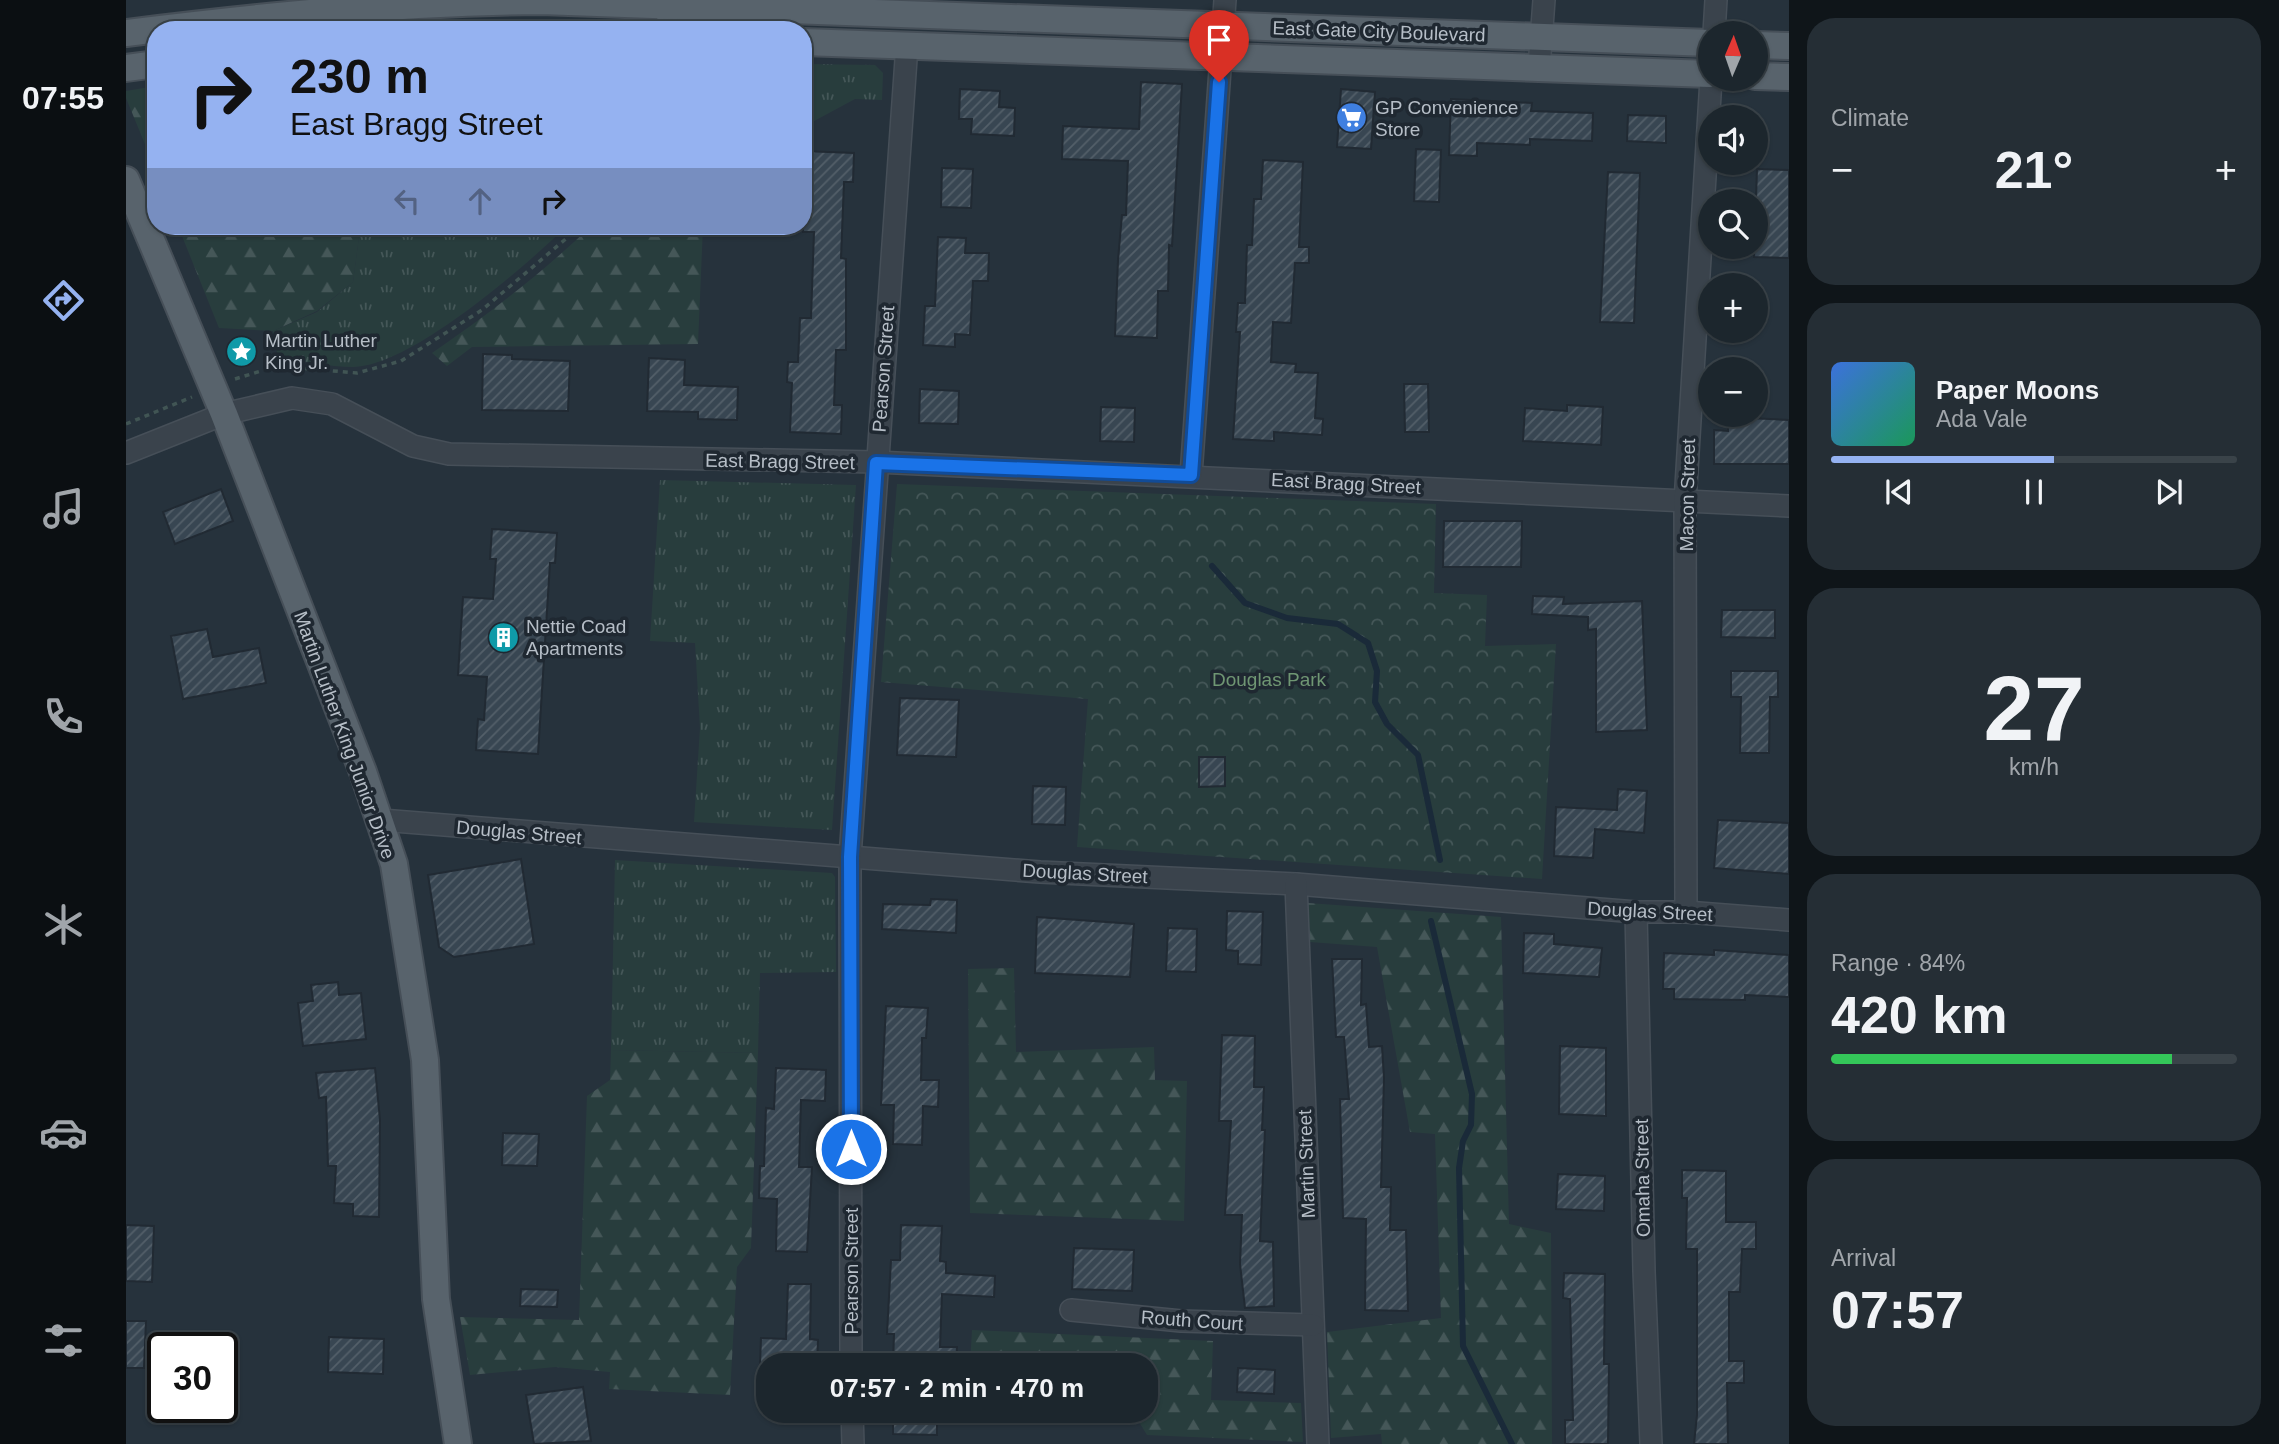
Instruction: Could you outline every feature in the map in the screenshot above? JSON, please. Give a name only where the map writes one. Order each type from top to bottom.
[{"type":"main road","name":"East Gate City Boulevard","points":[[228,21],[410,4],[671,2],[710,12],[1224,12],[1541,37],[1698,43]]},
{"type":"main road","points":[[670,21],[671,2]]},
{"type":"main road","name":"East Gate City Boulevard","points":[[126,33],[147,31]]},
{"type":"main road","name":"East Gate City Boulevard","points":[[812,42],[1698,75]]},
{"type":"main road","points":[[1768,45],[1789,46]]},
{"type":"main road","points":[[126,68],[147,65]]},
{"type":"main road","points":[[1768,76],[1789,77]]},
{"type":"main road","name":"Martin Luther King Junior Drive","points":[[126,180],[132,206],[225,414],[381,820],[394,864],[425,1060],[436,1299],[458,1444]]},
{"type":"street","points":[[1539,68],[1544,0]]},
{"type":"street","points":[[1715,21],[1716,0]]},
{"type":"street","points":[[1191,475],[1224,12]]},
{"type":"street","name":"Pearson Street","points":[[851,1353],[850,857],[907,45]]},
{"type":"street","name":"Macon Street","points":[[1686,912],[1685,502],[1709,91]]},
{"type":"street","name":"East Bragg Street","points":[[126,453],[225,414],[292,398],[332,404],[414,446],[449,454],[876,463],[1191,475],[1789,506]]},
{"type":"street","name":"Douglas Street","points":[[381,820],[1040,872],[1296,884],[1636,912],[1686,912],[1789,920]]},
{"type":"street","name":"Martin Street","points":[[1296,884],[1318,1444]]},
{"type":"street","name":"Omaha Street","points":[[1636,912],[1644,1271],[1651,1444]]},
{"type":"street","name":"Routh Court","points":[[1071,1310],[1181,1321],[1313,1325]]},
{"type":"street","points":[[852,1423],[853,1444]]},
{"type":"path","points":[[126,424],[253,371],[277,366],[357,373],[401,361],[482,310],[570,235]]},
{"type":"green space","points":[[812,64],[875,65],[883,73],[882,100],[855,99],[812,122]]},
{"type":"green space","points":[[147,88],[147,149],[126,98],[126,91]]},
{"type":"green space","points":[[182,235],[361,235],[353,282],[317,311],[273,331],[219,328]]},
{"type":"green space","points":[[557,235],[466,311],[405,350],[377,362],[353,367],[278,358],[273,331],[317,312],[353,282],[359,237]]},
{"type":"green space","points":[[581,235],[703,235],[698,344],[472,347],[447,366],[432,353],[554,260]]},
{"type":"green space","points":[[660,480],[856,485],[832,830],[694,822],[700,728],[695,643],[650,641]]},
{"type":"green space","name":"Douglas Park","points":[[897,484],[1436,504],[1434,593],[1487,595],[1485,646],[1556,644],[1542,879],[1077,847],[1088,699],[881,682]]},
{"type":"green space","points":[[615,860],[832,873],[835,877],[836,972],[760,973],[758,1053],[611,1050]]},
{"type":"green space","points":[[1308,903],[1501,917],[1509,1224],[1551,1233],[1552,1444],[1382,1444],[1381,1434],[1331,1438],[1327,1332],[1441,1318],[1435,1134],[1410,1132],[1377,947],[1310,942]]},
{"type":"green space","points":[[1014,968],[1016,1052],[1154,1047],[1155,1080],[1187,1081],[1184,1221],[970,1213],[968,969]]},
{"type":"green space","points":[[611,1050],[758,1053],[751,1248],[737,1267],[730,1395],[609,1389],[610,1372],[555,1367],[470,1375],[460,1317],[579,1320],[587,1096],[610,1080]]},
{"type":"green space","points":[[972,1330],[1213,1341],[1211,1400],[1301,1403],[1303,1442],[1147,1435],[1140,1423],[1158,1423],[1158,1353],[971,1353]]},
{"type":"building","points":[[1141,82],[1182,84],[1172,246],[1169,245],[1168,291],[1158,291],[1157,338],[1115,336],[1118,260],[1122,215],[1126,215],[1128,161],[1062,159],[1063,126],[1139,129]]},
{"type":"building","points":[[960,89],[1000,91],[999,107],[1015,108],[1014,136],[971,134],[972,119],[959,119]]},
{"type":"building","points":[[1341,89],[1375,92],[1371,149],[1337,147]]},
{"type":"building","points":[[1451,99],[1532,103],[1531,111],[1593,113],[1592,141],[1530,139],[1530,145],[1477,143],[1477,156],[1449,155]]},
{"type":"building","points":[[1628,115],[1666,116],[1666,143],[1627,141]]},
{"type":"building","points":[[1416,149],[1441,150],[1439,202],[1414,201]]},
{"type":"building","points":[[812,151],[854,153],[853,182],[844,182],[841,258],[846,259],[846,350],[836,350],[834,405],[842,405],[841,434],[790,432],[792,383],[787,382],[788,362],[798,362],[800,318],[811,318],[814,232]]},
{"type":"building","points":[[1263,160],[1303,162],[1299,247],[1309,247],[1309,263],[1295,263],[1291,323],[1273,322],[1271,362],[1296,364],[1295,372],[1318,373],[1315,418],[1323,419],[1322,435],[1274,432],[1274,441],[1233,439],[1240,332],[1236,332],[1238,303],[1245,303],[1247,245],[1252,245],[1254,199],[1261,199]]},
{"type":"building","points":[[942,168],[973,169],[971,208],[941,207]]},
{"type":"building","points":[[1768,169],[1789,170],[1789,258],[1768,257],[1768,189],[1756,189],[1757,175],[1768,175]]},
{"type":"building","points":[[1608,172],[1640,173],[1634,323],[1600,322]]},
{"type":"building","points":[[938,237],[966,238],[965,253],[989,253],[988,281],[973,281],[970,335],[955,334],[955,347],[923,345],[925,306],[935,306]]},
{"type":"building","points":[[483,354],[512,355],[512,359],[570,361],[568,411],[482,410]]},
{"type":"building","points":[[649,358],[685,360],[684,385],[738,387],[737,420],[698,419],[698,412],[647,411]]},
{"type":"building","points":[[1404,384],[1428,384],[1429,432],[1405,432]]},
{"type":"building","points":[[920,389],[959,391],[958,424],[919,423]]},
{"type":"building","points":[[1567,405],[1603,407],[1601,445],[1523,441],[1525,408],[1567,411]]},
{"type":"building","points":[[1101,407],[1135,408],[1134,442],[1100,441]]},
{"type":"building","points":[[1768,419],[1789,420],[1789,464],[1714,464],[1714,430],[1728,431],[1728,427],[1768,427]]},
{"type":"building","points":[[221,489],[233,521],[175,544],[163,512]]},
{"type":"building","points":[[1444,521],[1522,521],[1521,567],[1443,567]]},
{"type":"building","name":"Nettie Coad Apartments","points":[[492,529],[557,533],[555,563],[550,563],[538,754],[476,750],[478,719],[484,720],[487,677],[458,675],[463,597],[493,599],[496,559],[490,559]]},
{"type":"building","points":[[1533,596],[1564,597],[1563,604],[1642,601],[1647,730],[1596,732],[1596,629],[1588,630],[1588,617],[1532,614]]},
{"type":"building","points":[[1722,610],[1775,610],[1775,638],[1721,637]]},
{"type":"building","points":[[207,629],[213,657],[259,648],[266,683],[183,699],[171,636]]},
{"type":"building","points":[[1731,671],[1778,671],[1778,697],[1770,697],[1769,753],[1740,753],[1741,697],[1731,697]]},
{"type":"building","points":[[900,698],[959,700],[956,757],[897,755]]},
{"type":"building","points":[[1199,757],[1225,757],[1225,786],[1199,787]]},
{"type":"building","points":[[1033,786],[1066,787],[1065,825],[1032,824]]},
{"type":"building","points":[[1618,789],[1647,791],[1644,833],[1595,829],[1593,858],[1554,856],[1556,807],[1617,810]]},
{"type":"building","points":[[1718,820],[1789,823],[1789,874],[1714,868]]},
{"type":"building","points":[[521,859],[534,944],[454,957],[439,947],[428,875]]},
{"type":"building","points":[[931,899],[957,900],[956,933],[882,929],[883,904],[930,905]]},
{"type":"building","points":[[1227,911],[1263,912],[1261,965],[1238,964],[1238,951],[1226,950]]},
{"type":"building","points":[[1037,917],[1134,924],[1130,977],[1035,973]]},
{"type":"building","points":[[1168,928],[1197,929],[1196,972],[1166,971]]},
{"type":"building","points":[[1524,933],[1554,934],[1554,944],[1602,948],[1599,977],[1523,973]]},
{"type":"building","points":[[1714,950],[1789,955],[1789,997],[1745,995],[1745,1000],[1674,999],[1674,989],[1663,989],[1664,953],[1714,955]]},
{"type":"building","points":[[1332,959],[1362,959],[1361,1005],[1366,1004],[1369,1047],[1382,1046],[1384,1078],[1381,1187],[1391,1187],[1390,1230],[1406,1230],[1408,1311],[1365,1310],[1366,1219],[1343,1218],[1340,1099],[1349,1099],[1344,1037],[1336,1037]]},
{"type":"building","points":[[338,982],[339,995],[361,993],[366,1039],[303,1046],[298,1003],[313,1001],[311,985]]},
{"type":"building","points":[[886,1006],[928,1008],[926,1038],[922,1038],[921,1080],[939,1080],[938,1107],[923,1106],[922,1145],[893,1144],[894,1105],[881,1105]]},
{"type":"building","points":[[1222,1035],[1255,1036],[1254,1087],[1264,1087],[1262,1130],[1265,1130],[1260,1241],[1273,1242],[1274,1306],[1245,1308],[1240,1264],[1242,1215],[1225,1215],[1231,1121],[1219,1121]]},
{"type":"building","points":[[1560,1046],[1606,1048],[1606,1116],[1559,1114]]},
{"type":"building","points":[[375,1068],[380,1120],[379,1217],[353,1216],[353,1204],[334,1203],[336,1166],[328,1166],[326,1097],[319,1098],[316,1073]]},
{"type":"building","points":[[776,1068],[826,1070],[825,1101],[801,1100],[799,1167],[812,1167],[807,1252],[776,1251],[777,1199],[759,1198],[760,1166],[764,1166],[766,1108],[774,1109]]},
{"type":"building","points":[[503,1133],[539,1134],[537,1166],[502,1165]]},
{"type":"building","points":[[1682,1170],[1726,1171],[1726,1222],[1756,1222],[1756,1249],[1742,1249],[1740,1292],[1729,1292],[1729,1361],[1744,1361],[1744,1383],[1727,1383],[1728,1444],[1694,1444],[1697,1415],[1697,1249],[1686,1249],[1687,1198],[1682,1198]]},
{"type":"building","points":[[1558,1174],[1605,1176],[1604,1211],[1556,1209]]},
{"type":"building","points":[[126,1225],[154,1226],[152,1282],[126,1281]]},
{"type":"building","points":[[901,1225],[942,1226],[940,1261],[946,1262],[946,1273],[995,1276],[994,1297],[942,1294],[940,1347],[957,1347],[957,1353],[893,1353],[894,1334],[887,1334],[891,1260],[900,1260]]},
{"type":"building","points":[[1074,1248],[1134,1250],[1132,1291],[1072,1289]]},
{"type":"building","points":[[1564,1273],[1605,1274],[1604,1364],[1609,1364],[1608,1444],[1565,1444],[1565,1420],[1573,1420],[1570,1299],[1563,1298]]},
{"type":"building","points":[[788,1284],[811,1284],[810,1339],[818,1340],[817,1353],[760,1353],[761,1338],[786,1339]]},
{"type":"building","points":[[521,1289],[558,1290],[557,1307],[520,1306]]},
{"type":"building","points":[[126,1321],[146,1321],[144,1368],[126,1368]]},
{"type":"building","points":[[329,1337],[384,1339],[383,1374],[328,1372]]},
{"type":"building","points":[[1238,1368],[1275,1370],[1274,1394],[1237,1392]]},
{"type":"building","points":[[583,1387],[591,1441],[534,1444],[526,1395]]},
{"type":"building","points":[[893,1423],[937,1423],[937,1435],[893,1434]]},
{"type":"waterway","points":[[1212,566],[1245,603],[1287,618],[1338,624],[1368,643],[1377,671],[1375,702],[1387,724],[1418,755],[1440,860]]},
{"type":"waterway","points":[[1431,921],[1472,1094],[1471,1125],[1463,1141],[1459,1168],[1463,1346],[1512,1444]]},
{"type":"place","name":"GP Convenience Store","points":[[1352,118]]},
{"type":"place","name":"Martin Luther King Jr.","points":[[242,351]]},
{"type":"place","name":"Nettie Coad Apartments","points":[[503,637]]},
{"type":"route","points":[[851,1149],[850,857],[876,463],[1191,475],[1219,82]]}]
